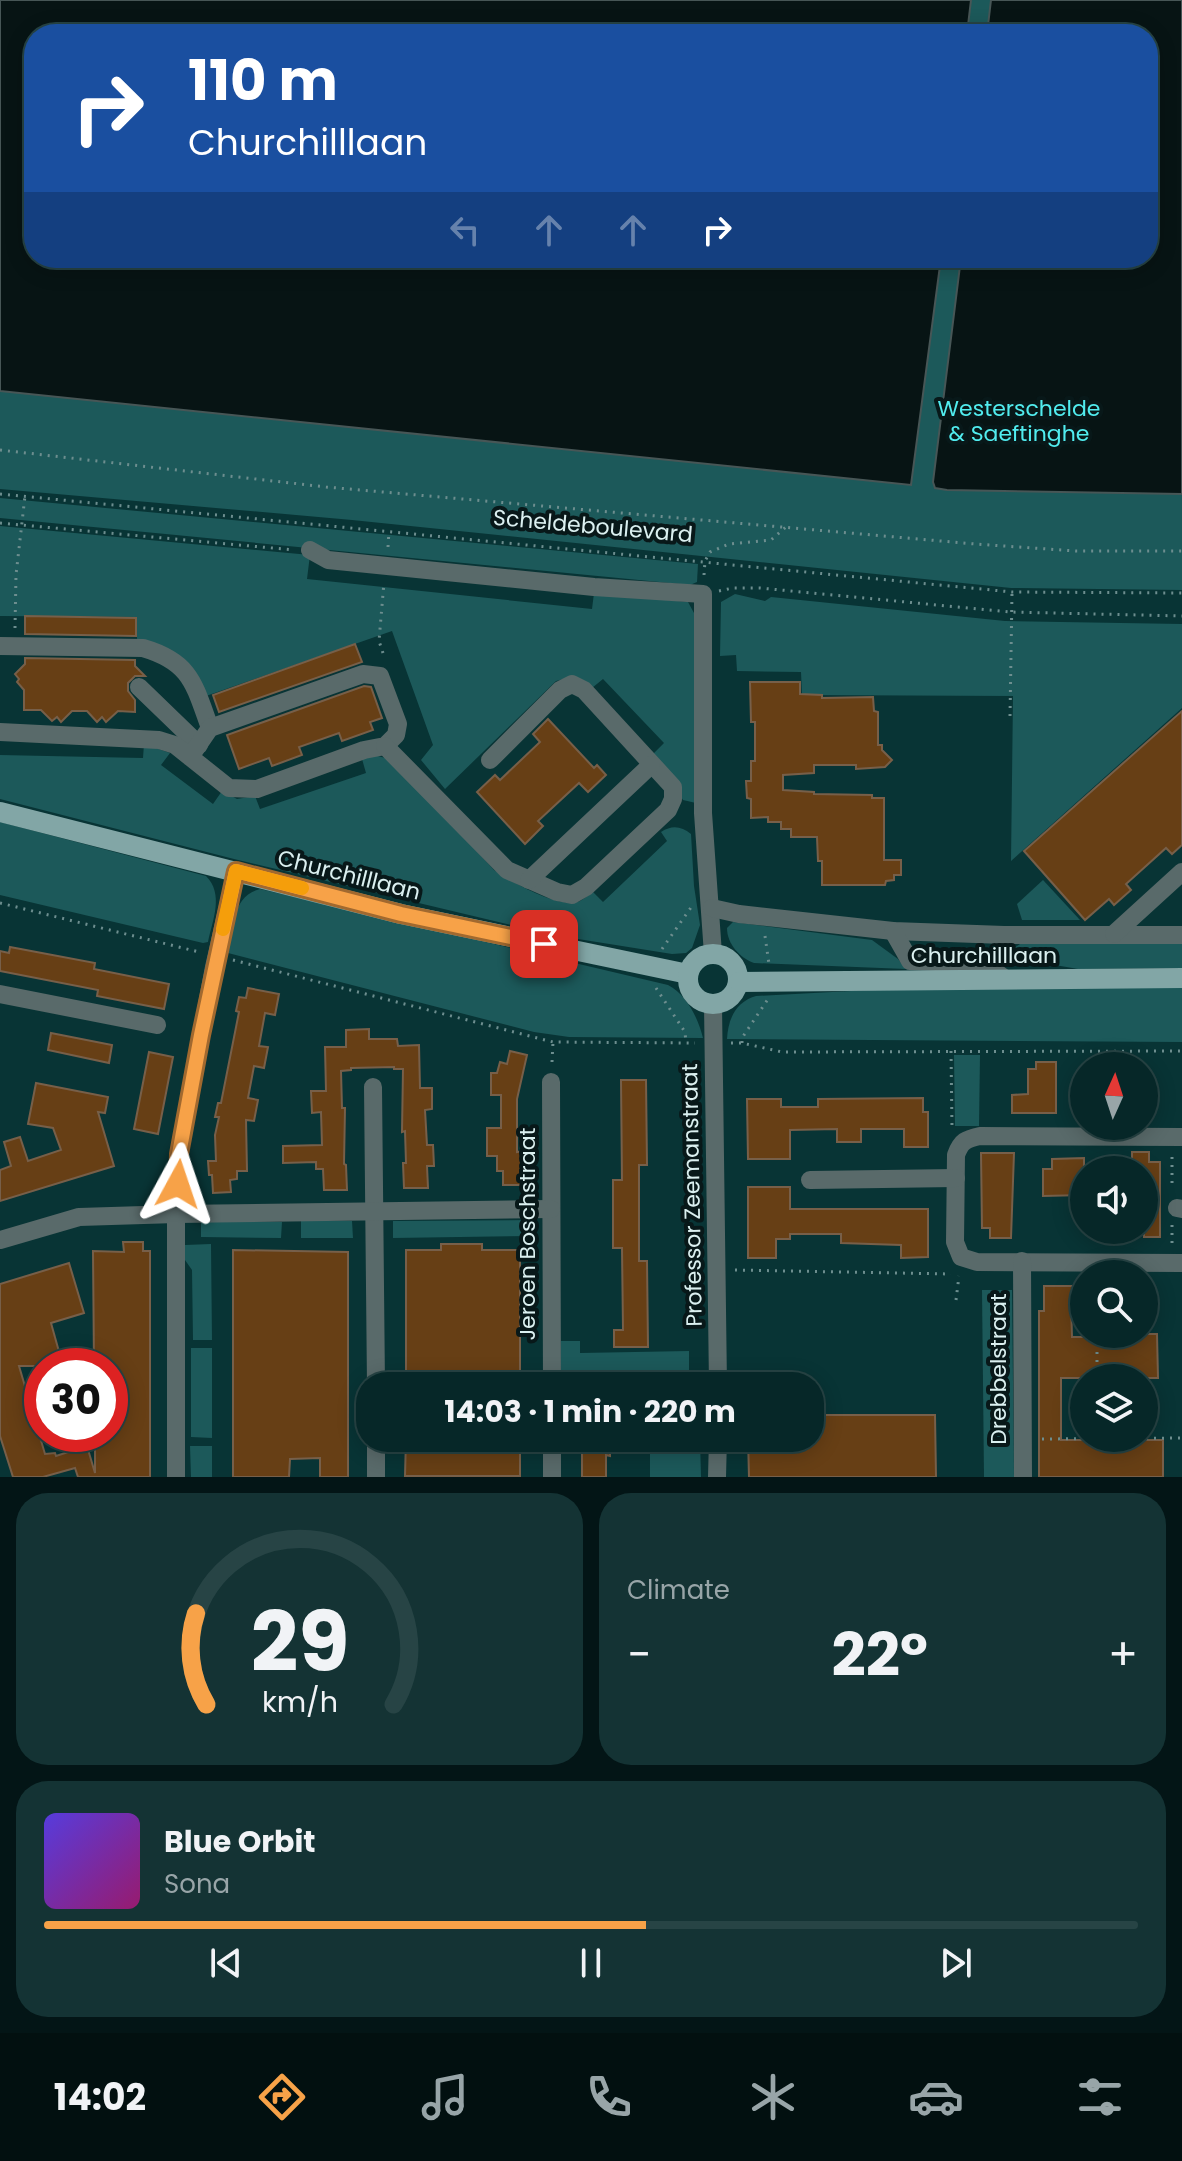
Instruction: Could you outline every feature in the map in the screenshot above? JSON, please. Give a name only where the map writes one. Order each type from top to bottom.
[{"type":"main road","name":"Churchilllaan","points":[[0,812],[401,914],[688,974]]},
{"type":"main road","points":[[713,954],[727,957],[736,968],[739,982],[734,994],[725,1001],[713,1004],[699,1000],[690,988],[688,974],[693,963],[702,956],[713,954]]},
{"type":"main road","name":"Churchilllaan","points":[[739,982],[1182,978]]},
{"type":"street","points":[[310,550],[328,560],[594,587],[703,594],[703,813],[713,954]]},
{"type":"street","points":[[7,646],[143,648],[160,653],[175,661],[193,683],[210,728]]},
{"type":"street","points":[[139,687],[195,751],[229,788],[257,789],[364,750],[385,746],[396,735],[398,724],[380,676],[363,674],[210,728],[195,751]]},
{"type":"street","points":[[385,746],[507,870],[557,892],[572,895],[586,887],[668,810],[673,799],[673,787],[584,690],[572,684],[560,690],[490,760]]},
{"type":"street","points":[[0,732],[141,737],[195,751]]},
{"type":"street","points":[[529,880],[651,765]]},
{"type":"street","points":[[668,810],[703,813]]},
{"type":"street","points":[[176,1477],[176,1214],[179,1154],[236,871]]},
{"type":"street","points":[[1114,934],[1182,872]]},
{"type":"street","name":"Churchilllaan","points":[[712,908],[739,914],[893,931],[1004,935],[1182,935]]},
{"type":"street","points":[[893,931],[910,961],[985,964],[1004,978]]},
{"type":"street","points":[[0,994],[157,1025]]},
{"type":"street","name":"Professor Zeemanstraat","points":[[713,1004],[718,1372]]},
{"type":"street","name":"Jeroen Boschstraat","points":[[551,1082],[552,1372]]},
{"type":"street","points":[[373,1087],[376,1372]]},
{"type":"street","points":[[1182,1137],[980,1136],[960,1143],[956,1155],[955,1242],[961,1257],[977,1262],[1182,1263]]},
{"type":"street","points":[[810,1180],[956,1178]]},
{"type":"street","points":[[0,1240],[79,1217],[551,1209]]},
{"type":"street","name":"Drebbelstraat","points":[[1022,1261],[1023,1477]]},
{"type":"street","points":[[376,1452],[376,1477]]},
{"type":"street","points":[[552,1452],[552,1477]]},
{"type":"street","points":[[717,1477],[718,1452]]},
{"type":"path","points":[[0,450],[326,487],[1076,551],[1182,551]]},
{"type":"path","name":"Scheldeboulevard","points":[[0,494],[1012,592],[1182,593]]},
{"type":"path","points":[[7,646],[25,496]]},
{"type":"path","points":[[0,523],[294,550],[328,560]]},
{"type":"path","points":[[787,526],[771,540],[729,544],[710,552],[705,561],[703,594],[733,588],[760,588],[1010,612],[1182,616]]},
{"type":"path","points":[[383,653],[379,641],[384,585]]},
{"type":"path","points":[[1010,716],[1012,592]]},
{"type":"path","points":[[0,903],[553,1042],[742,1043],[782,1052],[1182,1051]]},
{"type":"path","points":[[552,1055],[553,1042]]},
{"type":"path","points":[[951,1051],[952,1129],[960,1143]]},
{"type":"path","points":[[716,1269],[959,1274],[956,1300]]},
{"type":"path","points":[[1023,1439],[1070,1438]]},
{"type":"path","points":[[1158,1438],[1182,1438]]},
{"type":"green space","name":"Westerschelde & Saeftinghe","points":[[0,0],[1182,0],[1182,590],[1011,588],[352,520],[0,489]]},
{"type":"green space","points":[[0,498],[698,564],[697,582],[690,585],[0,518]]},
{"type":"green space","points":[[0,526],[310,555],[307,579],[592,609],[594,593],[688,602],[694,613],[696,803],[683,800],[653,754],[664,743],[603,679],[592,688],[571,677],[556,681],[445,789],[421,760],[433,745],[392,631],[206,696],[172,652],[137,640],[137,617],[0,616]]},
{"type":"green space","points":[[735,594],[765,601],[771,597],[1005,621],[1182,624],[1182,708],[1011,861],[1013,696],[802,695],[801,672],[737,671],[736,655],[720,656],[721,602]]},
{"type":"green space","points":[[144,744],[170,753],[161,765],[213,804],[222,791],[237,799],[255,796],[260,809],[366,773],[362,759],[374,755],[393,760],[494,870],[534,892],[568,903],[579,901],[593,892],[603,902],[667,841],[661,832],[673,827],[684,829],[691,834],[700,925],[692,948],[686,953],[672,954],[553,935],[0,799],[0,755],[143,758]]},
{"type":"green space","points":[[0,822],[206,876],[216,899],[208,942],[0,895]]},
{"type":"green space","points":[[1043,880],[1080,920],[1022,920],[1017,904]]},
{"type":"green space","points":[[260,889],[668,985],[691,1008],[703,1038],[569,1037],[534,1032],[228,953],[239,906],[244,898]]},
{"type":"green space","points":[[733,922],[872,940],[898,959],[906,969],[754,963],[739,954],[732,945],[727,928]]},
{"type":"green space","points":[[1182,942],[1182,968],[1078,969],[1015,958],[1014,948],[1020,944]]},
{"type":"green space","points":[[1182,986],[1182,1042],[727,1039],[729,1025],[738,1007],[756,996],[907,988]]},
{"type":"green space","points":[[954,1055],[980,1055],[979,1126],[955,1126]]},
{"type":"green space","points":[[533,1220],[533,1236],[393,1238],[393,1221]]},
{"type":"green space","points":[[201,1221],[282,1222],[281,1238],[201,1237]]},
{"type":"green space","points":[[301,1221],[352,1221],[353,1238],[301,1238]]},
{"type":"green space","points":[[211,1244],[212,1340],[193,1340],[192,1270],[185,1260],[185,1245]]},
{"type":"green space","points":[[982,1290],[1012,1290],[1014,1477],[984,1477]]},
{"type":"green space","points":[[561,1341],[580,1341],[580,1353],[689,1351],[689,1372],[561,1372]]},
{"type":"green space","points":[[191,1348],[212,1348],[212,1438],[191,1437]]},
{"type":"green space","points":[[190,1446],[212,1446],[212,1477],[191,1477]]},
{"type":"green space","points":[[650,1452],[700,1452],[701,1477],[650,1477]]},
{"type":"shaded area","points":[[0,0],[971,0],[968,24],[24,24],[24,268],[940,268],[911,485],[0,391]]},
{"type":"shaded area","points":[[991,0],[1182,0],[1182,494],[935,488],[933,482],[960,268],[1158,268],[1158,24],[988,24]]},
{"type":"building","points":[[25,616],[136,618],[136,636],[25,634]]},
{"type":"building","points":[[355,644],[362,662],[219,712],[213,695]]},
{"type":"building","points":[[25,658],[135,660],[135,666],[145,676],[135,676],[128,683],[128,691],[135,700],[135,712],[118,711],[106,722],[102,717],[97,722],[87,711],[72,711],[61,722],[57,717],[52,721],[41,710],[24,710],[24,690],[15,674],[25,664]]},
{"type":"building","points":[[750,682],[800,682],[800,694],[822,695],[822,698],[873,697],[874,711],[878,712],[878,745],[882,745],[882,750],[892,760],[885,767],[856,769],[856,765],[814,765],[814,773],[783,775],[783,790],[884,798],[884,860],[901,860],[901,875],[894,875],[894,880],[886,881],[885,885],[822,885],[822,861],[818,861],[817,837],[791,837],[791,829],[781,829],[781,822],[768,822],[768,817],[751,818],[751,799],[747,798],[746,781],[751,781],[751,761],[755,761],[755,722],[751,722]]},
{"type":"building","points":[[364,686],[371,687],[382,718],[370,722],[373,730],[342,741],[339,733],[299,747],[302,755],[272,766],[269,758],[239,769],[227,735]]},
{"type":"building","points":[[1182,711],[1182,845],[1172,854],[1166,848],[1126,884],[1131,890],[1114,905],[1109,899],[1085,920],[1024,851]]},
{"type":"building","points":[[548,719],[594,768],[597,765],[606,775],[588,792],[579,783],[538,821],[543,826],[525,844],[477,792],[495,775],[500,780],[540,742],[533,734]]},
{"type":"building","points":[[10,947],[95,963],[94,969],[169,984],[164,1009],[97,996],[98,990],[0,971],[0,951],[9,953]]},
{"type":"building","points":[[248,988],[279,994],[275,1015],[265,1013],[259,1046],[268,1047],[264,1068],[254,1066],[248,1098],[258,1100],[254,1121],[246,1120],[247,1171],[237,1171],[237,1179],[230,1180],[231,1192],[213,1193],[208,1161],[216,1161],[215,1135],[219,1117],[215,1117],[218,1103],[221,1103],[239,1012],[236,1011],[239,997],[246,998]]},
{"type":"building","points":[[369,1029],[369,1039],[397,1039],[398,1046],[419,1045],[420,1088],[432,1088],[432,1109],[425,1110],[427,1145],[433,1145],[434,1166],[427,1166],[428,1188],[404,1188],[403,1069],[394,1067],[341,1071],[347,1190],[324,1190],[323,1169],[316,1169],[316,1162],[283,1163],[283,1146],[322,1145],[321,1112],[312,1113],[311,1091],[326,1091],[325,1047],[346,1047],[346,1030]]},
{"type":"building","points":[[51,1033],[112,1045],[109,1063],[48,1050]]},
{"type":"building","points":[[510,1051],[527,1055],[517,1099],[517,1152],[524,1151],[521,1185],[503,1185],[503,1171],[497,1171],[497,1156],[487,1156],[487,1128],[501,1128],[501,1095],[491,1095],[491,1073],[497,1073],[500,1062],[507,1064]]},
{"type":"building","points":[[149,1052],[173,1057],[158,1134],[134,1129]]},
{"type":"building","points":[[1036,1062],[1056,1062],[1056,1113],[1012,1113],[1012,1095],[1028,1094],[1028,1069],[1036,1069]]},
{"type":"building","points":[[621,1080],[646,1080],[647,1165],[639,1165],[639,1261],[647,1261],[648,1347],[614,1347],[614,1330],[623,1330],[622,1248],[613,1248],[613,1180],[622,1180]]},
{"type":"building","points":[[36,1083],[108,1097],[105,1113],[98,1112],[114,1166],[0,1201],[0,1170],[11,1166],[4,1142],[20,1137],[28,1161],[61,1150],[53,1128],[28,1124]]},
{"type":"building","points":[[923,1098],[923,1112],[928,1112],[928,1147],[904,1147],[904,1129],[861,1129],[861,1142],[837,1142],[837,1129],[790,1130],[790,1159],[748,1159],[747,1099],[781,1099],[781,1107],[818,1107],[818,1099]]},
{"type":"building","points":[[1132,1152],[1149,1152],[1149,1156],[1132,1156]]},
{"type":"building","points":[[981,1153],[1014,1153],[1011,1238],[990,1238],[990,1228],[982,1228]]},
{"type":"building","points":[[1070,1158],[1070,1195],[1043,1196],[1043,1169],[1052,1169],[1052,1159]]},
{"type":"building","points":[[1158,1162],[1160,1162],[1158,1237]]},
{"type":"building","points":[[748,1187],[790,1187],[790,1209],[928,1209],[928,1257],[901,1258],[901,1245],[841,1243],[841,1234],[790,1234],[790,1239],[776,1239],[776,1258],[748,1258]]},
{"type":"building","points":[[123,1242],[143,1242],[143,1251],[150,1251],[150,1477],[78,1477],[75,1468],[43,1477],[13,1477],[0,1436],[0,1284],[69,1263],[84,1313],[51,1323],[58,1348],[24,1348],[24,1366],[19,1366],[24,1383],[24,1452],[55,1453],[56,1456],[68,1452],[89,1452],[95,1473],[95,1452],[128,1452],[128,1348],[94,1348],[93,1251],[124,1252]]},
{"type":"building","points":[[441,1244],[482,1244],[482,1250],[520,1250],[520,1372],[406,1372],[406,1250],[441,1250]]},
{"type":"building","points":[[233,1250],[348,1252],[348,1477],[320,1477],[320,1458],[290,1459],[289,1477],[233,1477]]},
{"type":"building","points":[[1044,1286],[1070,1286],[1070,1348],[1157,1348],[1158,1364],[1070,1364],[1070,1378],[1061,1378],[1061,1440],[1070,1440],[1070,1452],[1158,1452],[1158,1440],[1163,1440],[1163,1477],[1039,1477],[1039,1311],[1044,1311]]},
{"type":"building","points":[[824,1415],[935,1415],[936,1477],[749,1477],[748,1452],[824,1452]]},
{"type":"building","points":[[406,1452],[520,1452],[520,1476],[405,1476]]},
{"type":"building","points":[[582,1452],[610,1452],[610,1456],[606,1455],[606,1477],[582,1477]]},
{"type":"slow traffic","points":[[223,929],[236,871],[302,888]]},
{"type":"route","points":[[178,1184],[179,1154],[201,1035],[236,871],[401,914],[544,944]]}]
